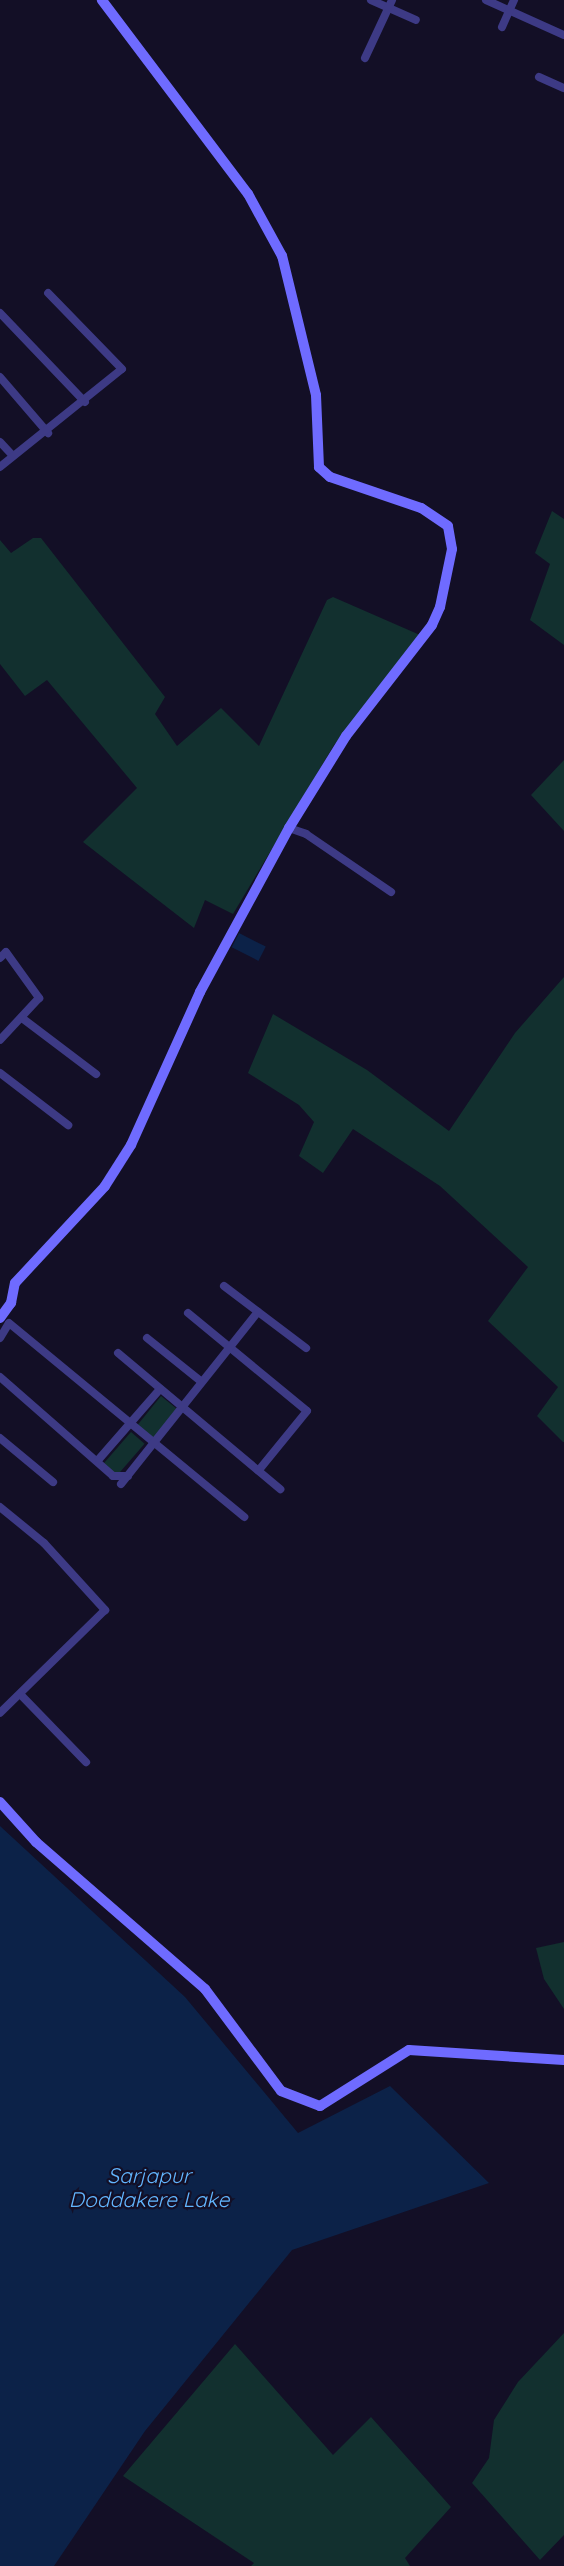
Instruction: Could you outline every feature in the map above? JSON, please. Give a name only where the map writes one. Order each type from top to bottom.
[{"type":"street","points":[[0,1318],[11,1303],[15,1284],[105,1186],[131,1145],[200,992],[289,828],[346,736],[432,625],[440,607],[452,537],[448,526],[421,508],[330,477],[319,467],[316,395],[282,256],[248,194],[102,0]]},
{"type":"street","points":[[371,0],[390,4],[416,20]]},
{"type":"street","points":[[486,0],[564,35]]},
{"type":"street","points":[[502,27],[514,0]]},
{"type":"street","points":[[365,58],[390,4]]},
{"type":"street","points":[[539,77],[564,88]]},
{"type":"street","points":[[0,467],[48,433],[122,369],[48,293]]},
{"type":"street","points":[[0,313],[85,402]]},
{"type":"street","points":[[0,377],[48,433]]},
{"type":"street","points":[[0,442],[13,456]]},
{"type":"street","points":[[289,828],[306,834],[391,892]]},
{"type":"street","points":[[0,958],[6,952],[39,998],[0,1040]]},
{"type":"street","points":[[22,1018],[96,1074]]},
{"type":"street","points":[[0,1073],[68,1125]]},
{"type":"street","points":[[224,1286],[306,1348]]},
{"type":"street","points":[[121,1484],[258,1312]]},
{"type":"street","points":[[188,1314],[307,1411],[258,1471]]},
{"type":"street","points":[[0,1338],[9,1323],[244,1516]]},
{"type":"street","points":[[147,1338],[202,1382]]},
{"type":"street","points":[[118,1353],[280,1489]]},
{"type":"street","points":[[0,1377],[99,1459],[113,1476],[128,1476]]},
{"type":"street","points":[[99,1459],[160,1389]]},
{"type":"street","points":[[0,1438],[53,1482]]},
{"type":"street","points":[[0,1507],[44,1543],[105,1610],[0,1713]]},
{"type":"street","points":[[20,1694],[86,1762]]},
{"type":"street","points":[[0,1802],[36,1842],[205,1989],[281,2091],[320,2106],[409,2050],[564,2060]]},
{"type":"green space","points":[[552,511],[564,519],[564,645],[530,620],[550,564],[535,553]]},
{"type":"green space","points":[[33,538],[41,538],[165,697],[155,714],[177,746],[221,708],[259,746],[327,600],[333,597],[420,635],[334,745],[233,914],[205,900],[194,928],[83,842],[137,788],[47,680],[25,696],[0,664],[0,540],[11,553]]},
{"type":"green space","points":[[564,760],[564,831],[531,795]]},
{"type":"green space","points":[[564,977],[563,1442],[537,1416],[558,1387],[488,1321],[528,1267],[440,1186],[353,1129],[323,1173],[299,1156],[314,1122],[299,1105],[248,1073],[273,1014],[367,1070],[449,1131],[515,1033]]},
{"type":"green space","points":[[161,1396],[177,1409],[154,1438],[138,1425]]},
{"type":"green space","points":[[131,1432],[145,1444],[116,1477],[102,1465]]},
{"type":"green space","points":[[564,1942],[564,2009],[544,1979],[536,1948]]},
{"type":"green space","points":[[564,2333],[564,2535],[540,2560],[472,2483],[489,2458],[494,2420],[518,2382]]},
{"type":"green space","points":[[235,2344],[333,2455],[371,2417],[451,2507],[405,2558],[410,2566],[251,2566],[254,2563],[123,2476]]},
{"type":"water","points":[[239,933],[266,947],[258,961],[232,947]]},
{"type":"water","name":"Sarjapur Doddakere Lake","points":[[0,1826],[185,1997],[298,2133],[390,2086],[489,2183],[292,2250],[145,2431],[54,2566],[0,2566]]}]
